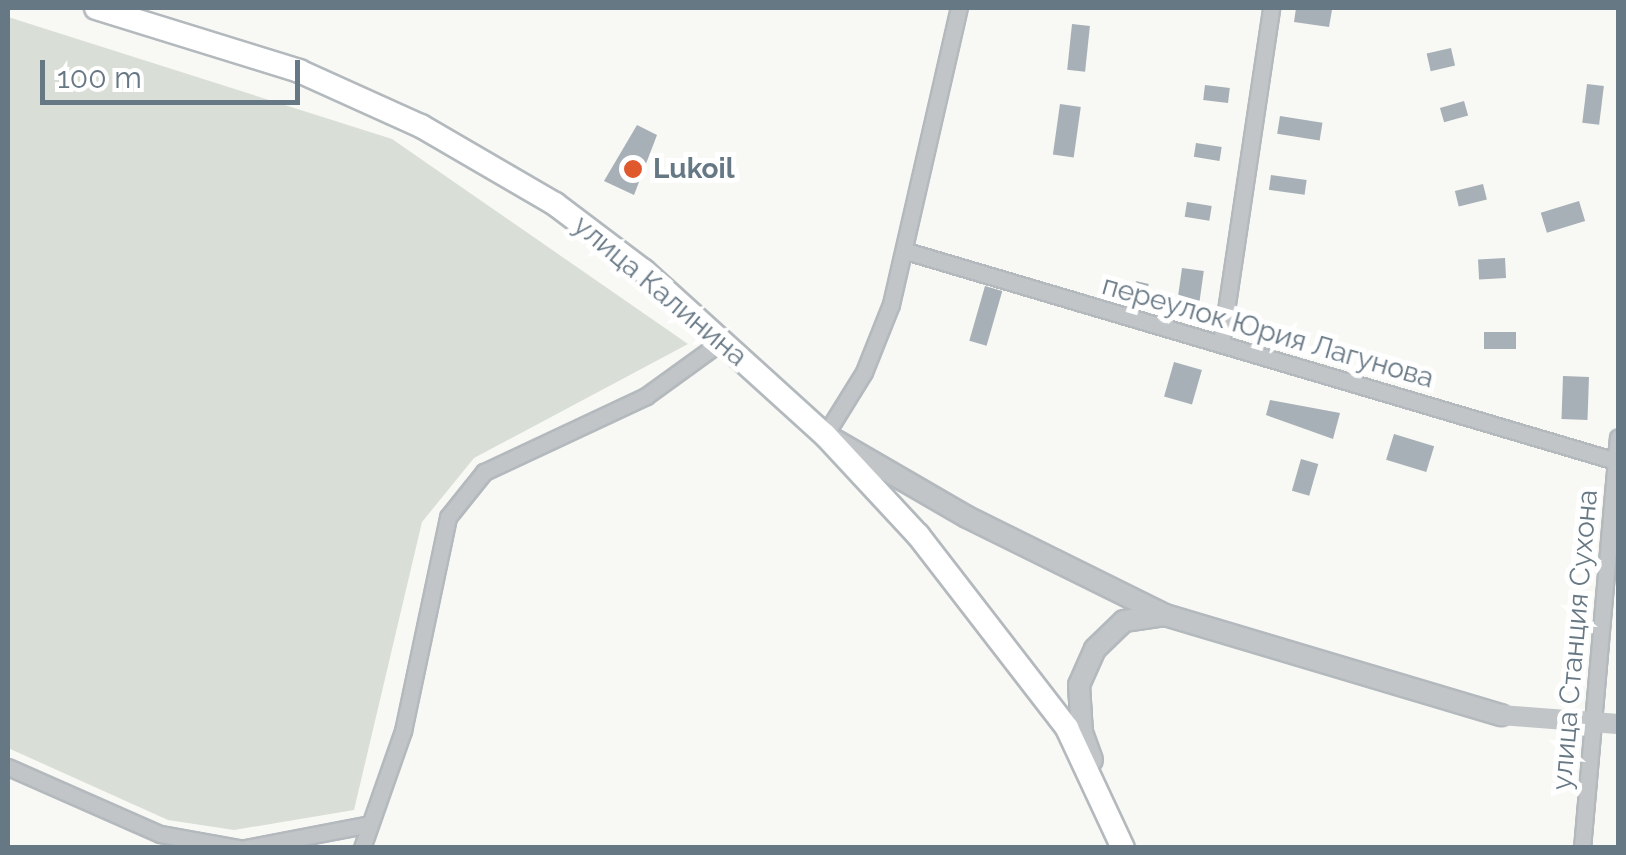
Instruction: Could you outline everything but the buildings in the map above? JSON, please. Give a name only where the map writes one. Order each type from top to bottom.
[{"type":"main road","name":"улица Калинина","points":[[96,8],[299,71],[421,126],[556,204],[644,270],[825,434],[1005,644],[1066,728],[1121,837]]},
{"type":"street","points":[[959,8],[906,251],[864,372],[825,434],[967,517],[1165,615],[1501,715],[1618,724]]},
{"type":"street","points":[[1221,344],[1271,8]]},
{"type":"street","name":"переулок Юрия Лагунова","points":[[906,251],[1616,461]]},
{"type":"street","points":[[362,848],[366,825],[404,732],[448,517],[484,472],[646,396],[722,341]]},
{"type":"street","name":"улица Станция Сухона","points":[[1582,848],[1618,438]]},
{"type":"street","points":[[1121,837],[1082,733],[1079,685],[1096,649],[1124,621],[1165,615]]},
{"type":"street","points":[[8,767],[160,834],[242,848],[366,825]]},
{"type":"shaded area","points":[[8,17],[392,139],[688,344],[474,458],[422,522],[354,810],[234,830],[168,820],[8,748]]},
{"type":"place","name":"Lukoil","points":[[633,169]]}]
